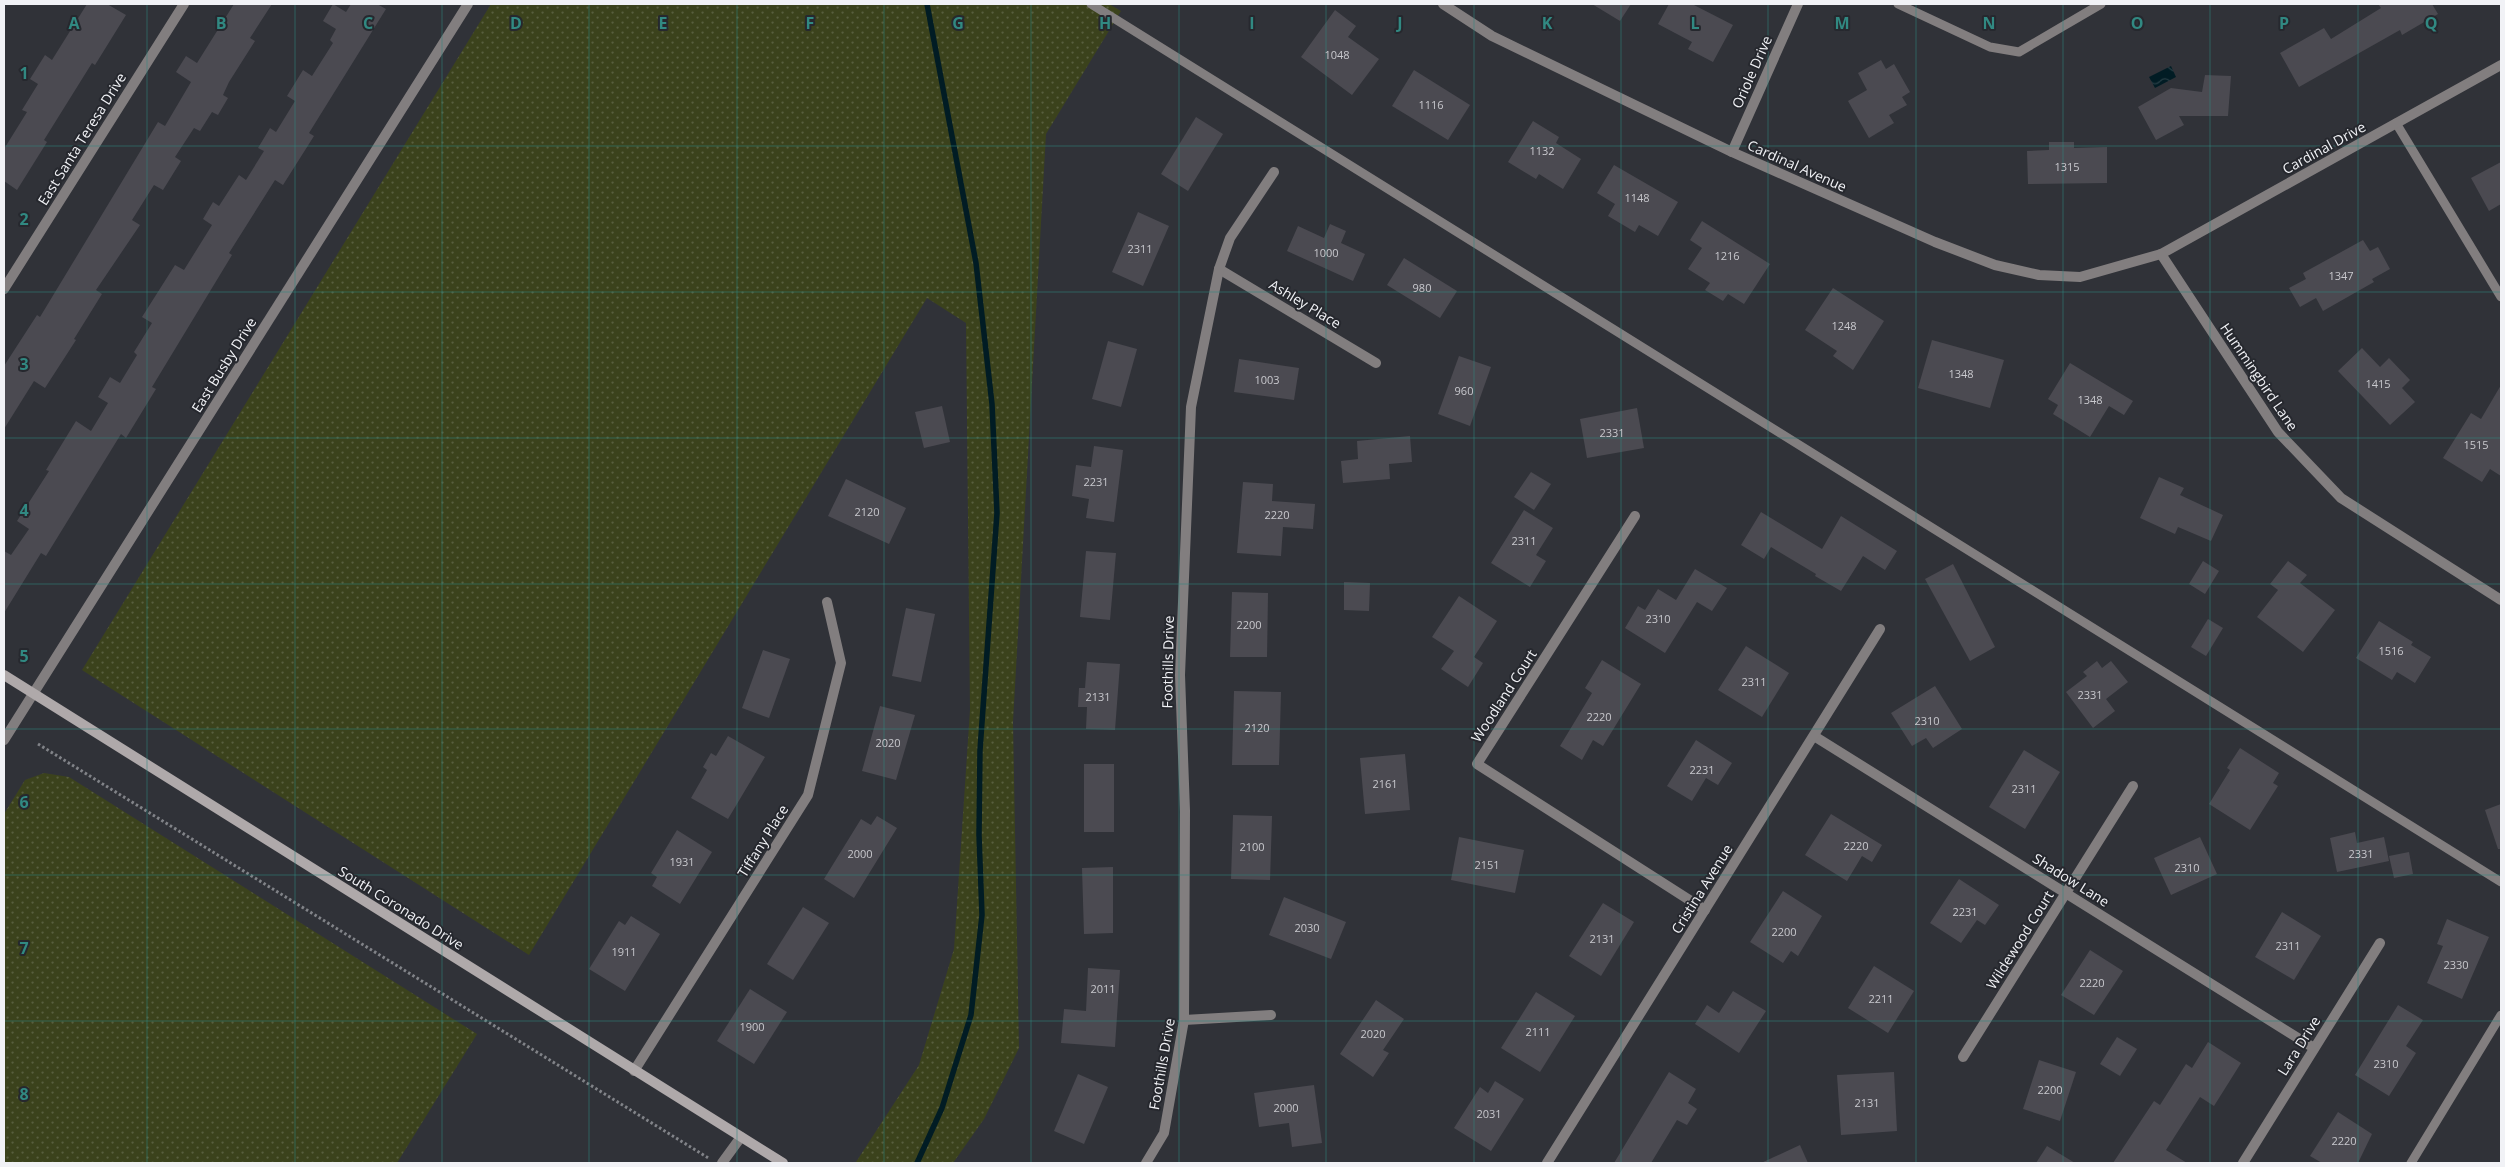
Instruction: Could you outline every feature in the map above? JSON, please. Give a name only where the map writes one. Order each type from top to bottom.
[{"type":"street","name":"East Santa Teresa Drive","points":[[4,289],[184,4]]},
{"type":"street","name":"East Busby Drive","points":[[4,740],[468,4]]},
{"type":"street","name":"Cardinal Avenue","points":[[1443,4],[1492,36],[1732,152],[1935,242],[1996,265],[2030,273],[2080,277],[2160,254]]},
{"type":"street","name":"Oriole Drive","points":[[1732,152],[1798,4]]},
{"type":"street","name":"Cardinal Drive","points":[[2160,254],[2501,65]]},
{"type":"street","name":"Foothills Drive","points":[[1146,1163],[1164,1133],[1184,1020],[1185,811],[1180,675],[1191,407],[1219,269],[1230,238],[1274,172]]},
{"type":"street","name":"Hummingbird Lane","points":[[2160,254],[2278,432],[2341,498],[2501,600]]},
{"type":"street","name":"Ashley Place","points":[[1219,269],[1376,363]]},
{"type":"street","name":"Woodland Court","points":[[1635,516],[1477,764],[1705,910]]},
{"type":"street","name":"Tiffany Place","points":[[634,1071],[808,795],[840,663],[827,602]]},
{"type":"street","name":"Cristina Avenue","points":[[1547,1163],[1880,629]]},
{"type":"street","name":"South Coronado Drive","points":[[4,676],[783,1163]]},
{"type":"street","name":"Shadow Lane","points":[[1814,736],[2314,1048]]},
{"type":"street","name":"Wildewood Court","points":[[1963,1057],[2132,786]]},
{"type":"street","name":"Lara Drive","points":[[2243,1163],[2380,943]]},
{"type":"street","points":[[1184,1020],[1271,1015]]},
{"type":"street","points":[[722,1163],[741,1137]]},
{"type":"lane","points":[[1091,4],[2501,882]]},
{"type":"lane","points":[[1898,4],[1990,47],[2019,52],[2101,4]]},
{"type":"lane","points":[[2396,123],[2501,297]]},
{"type":"lane","points":[[2411,1163],[2501,1015]]},
{"type":"path","points":[[38,744],[717,1163]]},
{"type":"green space","points":[[491,4],[1109,4],[1121,11],[1046,134],[1013,722],[1019,1048],[984,1119],[953,1163],[856,1162],[919,1065],[954,949],[970,710],[966,323],[927,298],[529,955],[82,670]]},
{"type":"green space","points":[[44,773],[69,777],[477,1034],[397,1163],[4,1163],[4,814],[25,780]]},
{"type":"water","points":[[2171,66],[2176,77],[2155,88],[2149,77]]},
{"type":"building","points":[[87,4],[107,4],[126,15],[95,65],[92,63],[44,140],[47,142],[17,190],[4,181],[4,149],[27,112],[22,110],[38,84],[30,79],[45,55],[52,60]]},
{"type":"building","points":[[234,4],[272,4],[250,38],[255,41],[229,82],[223,95],[228,98],[218,115],[212,112],[200,131],[194,128],[175,157],[181,161],[163,190],[154,185],[132,220],[140,225],[96,290],[102,294],[74,339],[76,340],[45,388],[34,381],[4,429],[4,366],[37,315],[40,317],[158,122],[165,126],[191,82],[176,72],[186,56],[197,63]]},
{"type":"building","points":[[333,4],[346,12],[351,4],[377,4],[386,9],[309,133],[314,136],[283,185],[275,180],[229,253],[232,255],[152,387],[156,389],[126,438],[121,434],[46,556],[41,553],[4,613],[4,551],[11,555],[29,529],[17,521],[49,471],[46,470],[76,421],[91,431],[108,403],[98,397],[110,377],[120,383],[137,355],[134,352],[152,323],[142,317],[175,265],[184,270],[212,225],[203,219],[213,202],[219,206],[239,175],[246,180],[264,151],[258,148],[270,128],[276,132],[295,101],[287,96],[303,70],[312,76],[333,43],[330,40],[336,29],[323,21]]},
{"type":"building","points":[[1592,4],[1631,4],[1620,21]]},
{"type":"building","points":[[1669,4],[1692,4],[1733,25],[1713,62],[1688,49],[1692,42],[1658,24]]},
{"type":"building","points":[[2378,4],[2432,4],[2438,14],[2402,35],[2400,30],[2299,87],[2280,53],[2324,28],[2331,39],[2381,8]]},
{"type":"building","points":[[1335,10],[1356,26],[1348,37],[1379,59],[1352,95],[1301,57]]},
{"type":"building","points":[[1881,60],[1886,69],[1894,64],[1910,92],[1902,97],[1907,105],[1889,115],[1894,123],[1869,138],[1848,101],[1867,90],[1858,73]]},
{"type":"building","points":[[1414,70],[1470,105],[1448,140],[1392,106]]},
{"type":"building","points":[[2205,75],[2231,76],[2228,116],[2179,116],[2184,125],[2156,140],[2138,107],[2171,88],[2202,92]]},
{"type":"building","points":[[1196,117],[1223,134],[1188,191],[1161,174]]},
{"type":"building","points":[[1533,121],[1559,137],[1556,143],[1581,159],[1563,189],[1539,174],[1536,179],[1508,162]]},
{"type":"building","points":[[2049,142],[2074,142],[2074,148],[2107,147],[2107,183],[2028,184],[2027,151],[2049,150]]},
{"type":"building","points":[[2501,162],[2501,204],[2489,211],[2471,178]]},
{"type":"building","points":[[1614,165],[1678,202],[1658,236],[1639,225],[1635,232],[1608,216],[1615,204],[1597,193]]},
{"type":"building","points":[[1138,212],[1169,226],[1143,286],[1112,272]]},
{"type":"building","points":[[1702,221],[1770,264],[1744,304],[1728,294],[1723,301],[1705,290],[1710,283],[1688,269],[1702,248],[1690,240]]},
{"type":"building","points":[[1330,224],[1346,231],[1341,243],[1365,254],[1353,281],[1287,251],[1298,226],[1324,238]]},
{"type":"building","points":[[2363,240],[2370,251],[2378,247],[2390,269],[2372,279],[2374,282],[2323,311],[2316,298],[2300,307],[2289,288],[2306,279],[2303,273]]},
{"type":"building","points":[[1404,258],[1457,291],[1440,318],[1387,285]]},
{"type":"building","points":[[1833,288],[1884,321],[1853,370],[1833,356],[1837,351],[1805,330]]},
{"type":"building","points":[[1932,340],[2004,360],[1990,408],[1918,388]]},
{"type":"building","points":[[1108,341],[1137,349],[1121,407],[1092,399]]},
{"type":"building","points":[[2362,348],[2380,367],[2389,358],[2410,380],[2402,388],[2415,402],[2390,425],[2338,371]]},
{"type":"building","points":[[1459,356],[1491,367],[1470,426],[1438,414]]},
{"type":"building","points":[[1239,359],[1299,368],[1294,400],[1234,392]]},
{"type":"building","points":[[2070,363],[2133,401],[2124,415],[2109,406],[2090,437],[2053,414],[2058,405],[2048,399]]},
{"type":"building","points":[[2501,385],[2501,476],[2490,469],[2482,482],[2443,458],[2471,413],[2481,419]]},
{"type":"building","points":[[942,406],[950,442],[924,448],[915,412]]},
{"type":"building","points":[[1637,408],[1644,448],[1587,458],[1580,419]]},
{"type":"building","points":[[1410,436],[1412,462],[1389,464],[1390,479],[1343,483],[1341,461],[1358,459],[1357,441]]},
{"type":"building","points":[[1094,446],[1123,450],[1114,522],[1086,518],[1089,499],[1072,496],[1076,465],[1091,467]]},
{"type":"building","points":[[1531,472],[1551,484],[1534,510],[1514,497]]},
{"type":"building","points":[[2159,477],[2184,488],[2180,495],[2223,515],[2211,541],[2178,527],[2175,534],[2140,518]]},
{"type":"building","points":[[846,479],[906,508],[889,544],[828,516]]},
{"type":"building","points":[[1243,482],[1273,484],[1272,501],[1315,504],[1313,529],[1283,527],[1281,556],[1237,553]]},
{"type":"building","points":[[1524,510],[1553,528],[1536,555],[1546,561],[1530,587],[1491,563]]},
{"type":"building","points":[[1761,512],[1822,549],[1841,516],[1897,551],[1885,570],[1863,556],[1841,591],[1771,547],[1764,559],[1741,545]]},
{"type":"building","points":[[1086,551],[1116,553],[1110,620],[1080,617]]},
{"type":"building","points":[[2203,561],[2219,571],[2205,594],[2189,584]]},
{"type":"building","points":[[2288,561],[2307,575],[2300,583],[2335,610],[2303,652],[2257,617],[2278,590],[2270,584]]},
{"type":"building","points":[[1953,564],[1995,647],[1970,661],[1925,579]]},
{"type":"building","points":[[1695,569],[1727,588],[1712,611],[1697,602],[1665,653],[1625,628],[1638,606],[1645,610],[1658,589],[1676,600]]},
{"type":"building","points":[[1344,582],[1370,583],[1369,611],[1344,610]]},
{"type":"building","points":[[1232,592],[1268,593],[1267,657],[1230,657]]},
{"type":"building","points":[[1459,596],[1497,621],[1474,657],[1483,663],[1468,687],[1441,669],[1454,651],[1432,637]]},
{"type":"building","points":[[906,608],[935,614],[921,682],[892,676]]},
{"type":"building","points":[[2208,619],[2223,628],[2206,656],[2191,647]]},
{"type":"building","points":[[2379,621],[2413,642],[2411,645],[2431,657],[2415,683],[2397,672],[2392,680],[2356,658]]},
{"type":"building","points":[[1746,646],[1789,673],[1762,717],[1718,690]]},
{"type":"building","points":[[763,650],[790,659],[769,718],[742,708]]},
{"type":"building","points":[[1602,660],[1641,684],[1603,746],[1593,740],[1582,760],[1560,746],[1592,693],[1585,688]]},
{"type":"building","points":[[2097,661],[2102,668],[2111,661],[2128,682],[2106,699],[2115,711],[2093,728],[2066,692],[2087,676],[2083,672]]},
{"type":"building","points":[[1087,662],[1120,664],[1115,730],[1086,729],[1087,707],[1078,707],[1079,688],[1085,688]]},
{"type":"building","points":[[1935,686],[1962,729],[1933,748],[1926,738],[1912,746],[1891,713]]},
{"type":"building","points":[[1234,691],[1281,692],[1279,765],[1232,765]]},
{"type":"building","points":[[880,706],[915,715],[896,780],[862,771]]},
{"type":"building","points":[[728,736],[765,757],[728,819],[691,798],[707,770],[703,767],[711,753],[716,756]]},
{"type":"building","points":[[1696,740],[1732,763],[1718,785],[1706,778],[1692,801],[1667,786]]},
{"type":"building","points":[[2240,748],[2279,773],[2273,783],[2278,786],[2250,830],[2209,804],[2230,770],[2227,768]]},
{"type":"building","points":[[2024,750],[2060,772],[2025,829],[1989,807]]},
{"type":"building","points":[[1405,754],[1410,810],[1365,814],[1360,758]]},
{"type":"building","points":[[1084,764],[1114,764],[1114,832],[1084,832]]},
{"type":"building","points":[[2501,804],[2501,849],[2498,849],[2485,810]]},
{"type":"building","points":[[1831,814],[1882,845],[1872,862],[1862,856],[1847,881],[1805,855]]},
{"type":"building","points":[[1233,815],[1272,816],[1270,880],[1231,879]]},
{"type":"building","points":[[877,816],[897,828],[854,898],[824,879],[861,819],[871,825]]},
{"type":"building","points":[[677,830],[712,852],[680,904],[652,886],[657,877],[651,873]]},
{"type":"building","points":[[2355,832],[2357,843],[2384,837],[2389,861],[2337,872],[2330,838]]},
{"type":"building","points":[[1459,837],[1524,850],[1515,893],[1451,880]]},
{"type":"building","points":[[2200,837],[2217,874],[2171,895],[2154,858]]},
{"type":"building","points":[[2409,852],[2413,874],[2394,878],[2389,856]]},
{"type":"building","points":[[1113,867],[1113,933],[1084,934],[1082,868]]},
{"type":"building","points":[[1959,879],[1999,905],[1985,925],[1977,920],[1961,943],[1930,923]]},
{"type":"building","points":[[1783,891],[1822,916],[1798,956],[1791,951],[1783,963],[1750,942]]},
{"type":"building","points":[[1284,897],[1346,922],[1331,959],[1269,935]]},
{"type":"building","points":[[1603,903],[1634,922],[1601,976],[1569,956]]},
{"type":"building","points":[[803,907],[829,923],[793,980],[767,964]]},
{"type":"building","points":[[2282,912],[2321,936],[2294,980],[2255,957]]},
{"type":"building","points":[[631,916],[660,934],[625,991],[589,969],[619,921],[625,925]]},
{"type":"building","points":[[2447,919],[2489,937],[2462,999],[2427,983],[2443,946],[2437,944]]},
{"type":"building","points":[[2090,950],[2123,971],[2094,1015],[2061,995]]},
{"type":"building","points":[[1874,966],[1914,991],[1888,1033],[1848,1008]]},
{"type":"building","points":[[1088,968],[1120,970],[1115,1047],[1061,1043],[1064,1009],[1086,1011]]},
{"type":"building","points":[[750,989],[787,1012],[754,1064],[717,1041]]},
{"type":"building","points":[[1733,991],[1766,1011],[1739,1053],[1695,1024],[1707,1005],[1719,1013]]},
{"type":"building","points":[[1536,992],[1575,1016],[1540,1072],[1501,1048]]},
{"type":"building","points":[[1376,1000],[1404,1019],[1383,1050],[1389,1053],[1373,1077],[1340,1054]]},
{"type":"building","points":[[2398,1005],[2423,1020],[2406,1046],[2416,1053],[2389,1096],[2355,1075]]},
{"type":"building","points":[[2117,1037],[2137,1049],[2120,1076],[2100,1064]]},
{"type":"building","points":[[2208,1042],[2241,1063],[2214,1106],[2200,1097],[2166,1150],[2187,1163],[2113,1163],[2154,1101],[2160,1105],[2186,1064],[2192,1068]]},
{"type":"building","points":[[2039,1060],[2076,1072],[2060,1121],[2023,1109]]},
{"type":"building","points":[[1669,1072],[1696,1089],[1688,1103],[1697,1109],[1687,1125],[1677,1120],[1651,1163],[1614,1163]]},
{"type":"building","points":[[1894,1072],[1897,1131],[1841,1135],[1837,1075]]},
{"type":"building","points":[[1078,1074],[1108,1087],[1084,1144],[1054,1131]]},
{"type":"building","points":[[1495,1081],[1524,1099],[1491,1151],[1454,1128],[1480,1087],[1488,1093]]},
{"type":"building","points":[[1314,1085],[1322,1143],[1292,1147],[1289,1123],[1259,1127],[1254,1093]]},
{"type":"building","points":[[2338,1112],[2372,1134],[2358,1163],[2322,1163],[2310,1156]]},
{"type":"building","points":[[1800,1145],[1808,1163],[1761,1163]]},
{"type":"building","points":[[2047,1146],[2075,1163],[2036,1163]]},
{"type":"waterway","points":[[917,1163],[942,1108],[971,1015],[982,915],[979,835],[980,750],[997,513],[992,404],[976,263],[927,4]]}]
